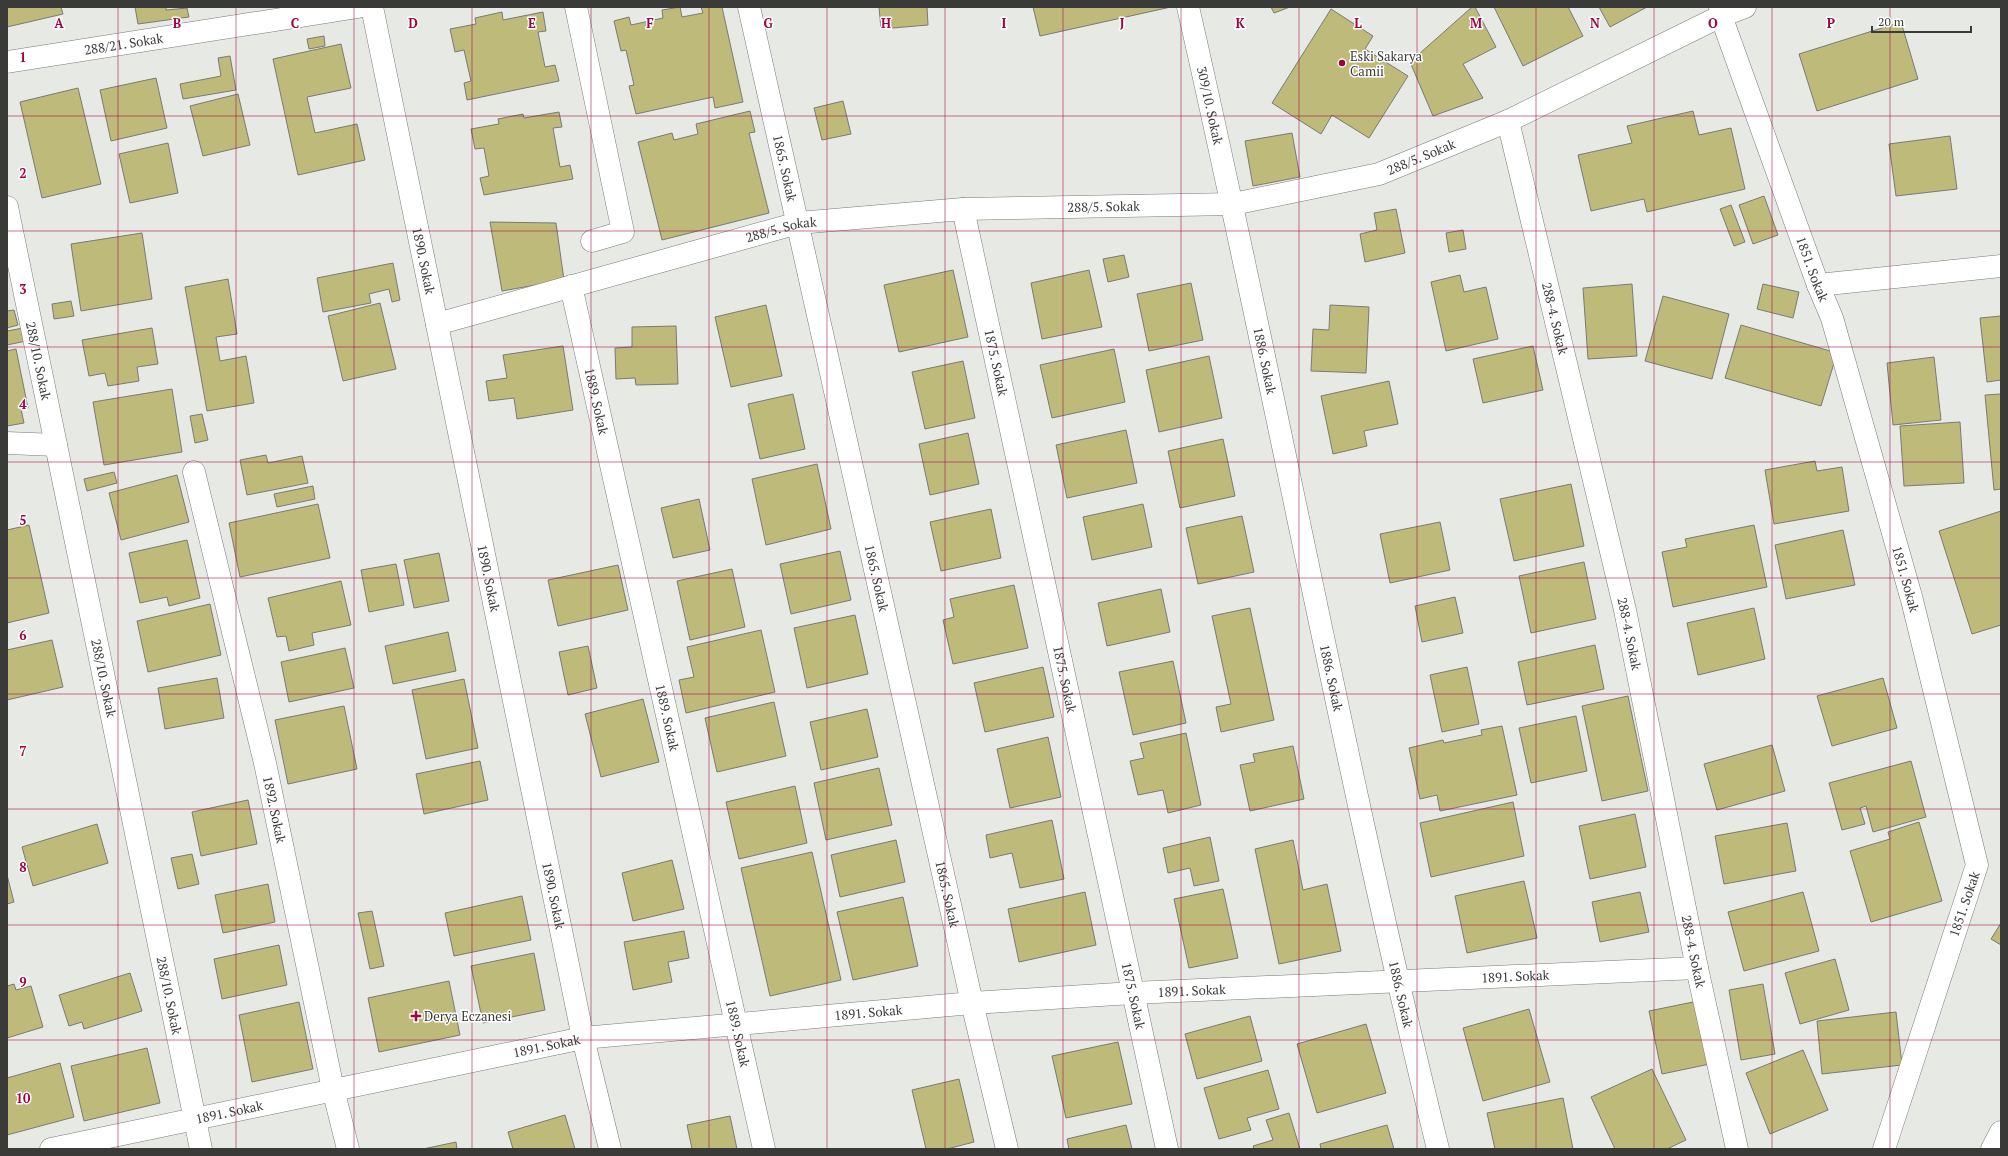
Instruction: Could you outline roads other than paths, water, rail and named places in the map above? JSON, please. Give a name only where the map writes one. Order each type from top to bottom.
[{"type":"street","name":"288/21. Sokak","points":[[7,62],[358,7]]},
{"type":"street","name":"1890. Sokak","points":[[372,7],[584,1038],[610,1149]]},
{"type":"street","points":[[576,7],[623,232],[592,241]]},
{"type":"street","name":"1865. Sokak","points":[[749,7],[972,1003],[1007,1149]]},
{"type":"street","name":"309/10. Sokak","points":[[1188,7],[1233,204]]},
{"type":"street","name":"288/5. Sokak","points":[[437,324],[798,223],[963,209],[1233,204],[1379,174],[1508,121],[1721,12],[1744,7]]},
{"type":"street","name":"1851. Sokak","points":[[1721,12],[1818,285],[1832,318],[1912,600],[1977,865],[1884,1149]]},
{"type":"street","name":"288-4. Sokak","points":[[1508,121],[1625,610],[1697,968],[1736,1149]]},
{"type":"street","name":"1886. Sokak","points":[[1233,204],[1396,982],[1438,1149]]},
{"type":"street","name":"288/10. Sokak","points":[[7,207],[201,1149]]},
{"type":"street","name":"1875. Sokak","points":[[963,209],[1168,1149]]},
{"type":"street","points":[[1818,285],[2001,266]]},
{"type":"street","name":"1889. Sokak","points":[[571,286],[764,1149]]},
{"type":"street","points":[[7,443],[56,445]]},
{"type":"street","name":"1892. Sokak","points":[[194,472],[266,763],[333,1089],[348,1149]]},
{"type":"street","name":"1891. Sokak","points":[[51,1149],[333,1089],[584,1038],[972,1003],[1133,993],[1697,968]]},
{"type":"street","points":[[1992,1149],[2001,1132]]},
{"type":"place","name":"Eski Sakarya Camii","points":[[1342,63]]},
{"type":"place","name":"Derya Eczanesi","points":[[416,1016]]}]
